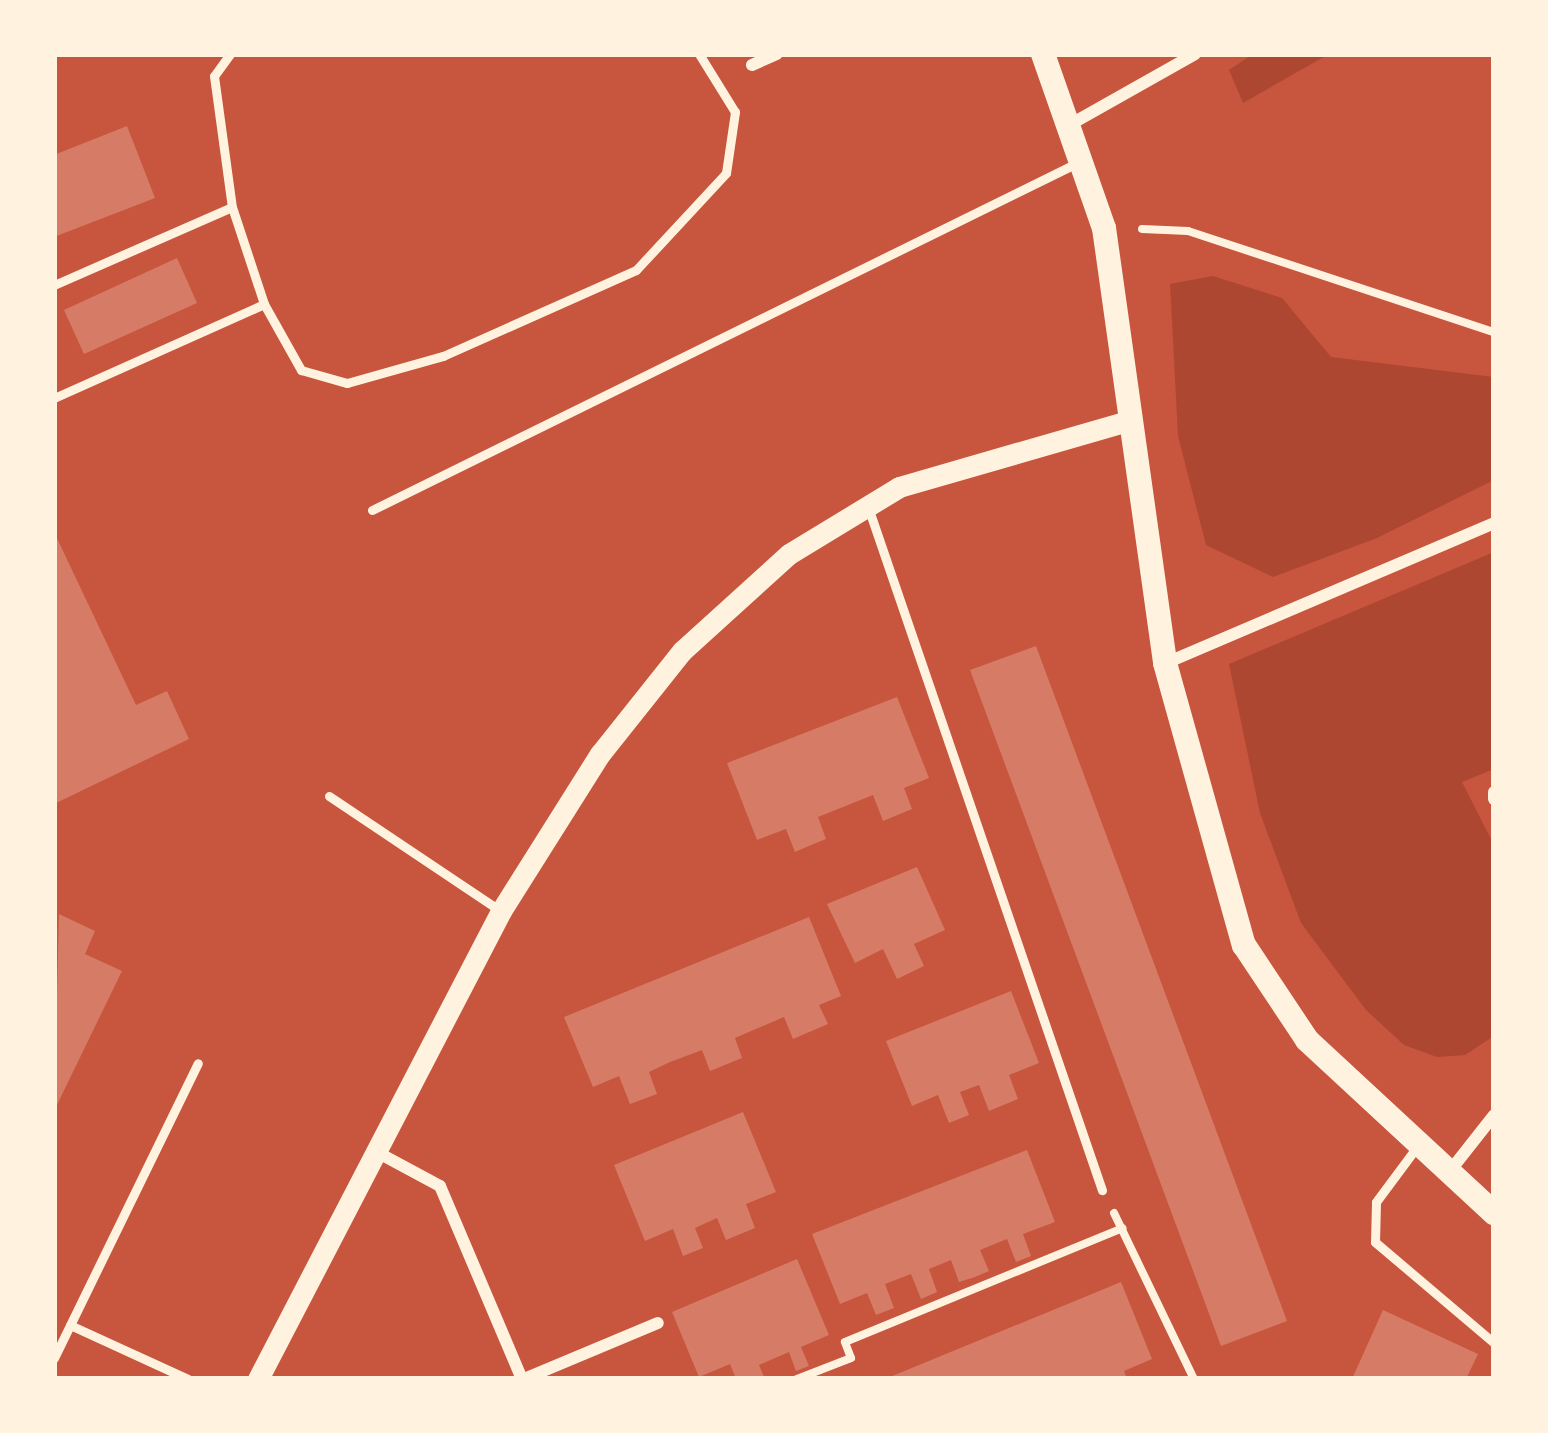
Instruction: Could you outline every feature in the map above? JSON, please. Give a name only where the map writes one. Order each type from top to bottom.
[{"type":"main road","points":[[1042,54],[1104,228],[1165,663],[1229,905],[1260,976],[1307,1040],[1494,1213]]},
{"type":"street","points":[[752,65],[777,54]]},
{"type":"street","points":[[1070,124],[1195,54]]},
{"type":"street","points":[[258,1379],[371,1150],[501,910],[599,754],[682,651],[788,554],[898,487],[1128,422]]},
{"type":"street","points":[[1165,663],[1494,523]]},
{"type":"street","points":[[1449,1172],[1494,1115]]},
{"type":"street","points":[[371,1150],[440,1186],[523,1379],[658,1323]]},
{"type":"lane","points":[[230,54],[214,76],[232,207],[264,304],[301,370],[347,383],[443,356],[636,271],[726,173],[735,112],[699,54]]},
{"type":"lane","points":[[371,510],[1082,160]]},
{"type":"lane","points":[[54,286],[232,207]]},
{"type":"lane","points":[[54,398],[264,304]]},
{"type":"lane","points":[[867,505],[1102,1190]]},
{"type":"lane","points":[[329,796],[501,910]]},
{"type":"lane","points":[[54,1358],[197,1063]]},
{"type":"lane","points":[[1419,1144],[1376,1202],[1376,1242],[1494,1343]]},
{"type":"lane","points":[[70,1325],[188,1379]]},
{"type":"path","points":[[1104,228],[1189,231],[1494,332]]},
{"type":"path","points":[[1102,1190],[1195,1379]]},
{"type":"path","points":[[797,1379],[851,1358],[845,1342],[1123,1228]]},
{"type":"shaded area","points":[[1253,54],[1329,54],[1243,103],[1229,70]]},
{"type":"shaded area","points":[[1213,276],[1282,298],[1331,357],[1494,377],[1494,480],[1377,538],[1273,577],[1206,545],[1178,436],[1170,284]]},
{"type":"shaded area","points":[[1494,552],[1494,769],[1462,782],[1494,845],[1494,1036],[1465,1055],[1437,1057],[1404,1045],[1366,1010],[1301,923],[1260,813],[1229,664]]},
{"type":"building","points":[[127,126],[155,198],[54,237],[54,155]]},
{"type":"building","points":[[177,258],[197,303],[84,354],[64,310]]},
{"type":"building","points":[[54,532],[136,705],[167,691],[189,739],[54,804]]},
{"type":"building","points":[[1036,646],[1287,1321],[1221,1346],[970,670]]},
{"type":"building","points":[[897,697],[929,778],[904,788],[912,809],[883,821],[873,795],[818,817],[826,839],[795,852],[786,829],[757,840],[727,763]]},
{"type":"building","points":[[917,867],[945,930],[914,944],[924,966],[897,979],[883,949],[855,963],[827,904]]},
{"type":"building","points":[[59,914],[95,931],[85,954],[122,971],[54,1111]]},
{"type":"building","points":[[809,917],[841,996],[819,1005],[828,1024],[793,1039],[784,1017],[735,1038],[742,1058],[710,1071],[702,1050],[670,1062],[649,1072],[657,1094],[630,1104],[619,1076],[593,1087],[564,1017]]},
{"type":"building","points":[[1011,991],[1039,1063],[1009,1075],[1018,1099],[989,1111],[979,1085],[960,1092],[969,1115],[949,1123],[938,1095],[912,1106],[886,1041]]},
{"type":"building","points":[[743,1112],[776,1192],[746,1204],[755,1228],[726,1240],[717,1218],[695,1228],[703,1248],[683,1256],[673,1229],[645,1241],[614,1165]]},
{"type":"building","points":[[1027,1150],[1055,1222],[1023,1234],[1031,1256],[1016,1262],[1007,1239],[980,1250],[989,1271],[975,1277],[959,1282],[951,1260],[929,1269],[937,1292],[921,1299],[911,1274],[885,1284],[894,1308],[876,1315],[867,1293],[840,1304],[812,1234]]},
{"type":"building","points":[[797,1259],[829,1335],[801,1347],[809,1366],[796,1371],[789,1352],[759,1365],[765,1379],[736,1379],[730,1364],[699,1377],[672,1312]]},
{"type":"building","points":[[1121,1282],[1152,1359],[1124,1371],[1127,1379],[885,1379]]},
{"type":"building","points":[[1383,1310],[1478,1354],[1466,1379],[1352,1379]]}]
